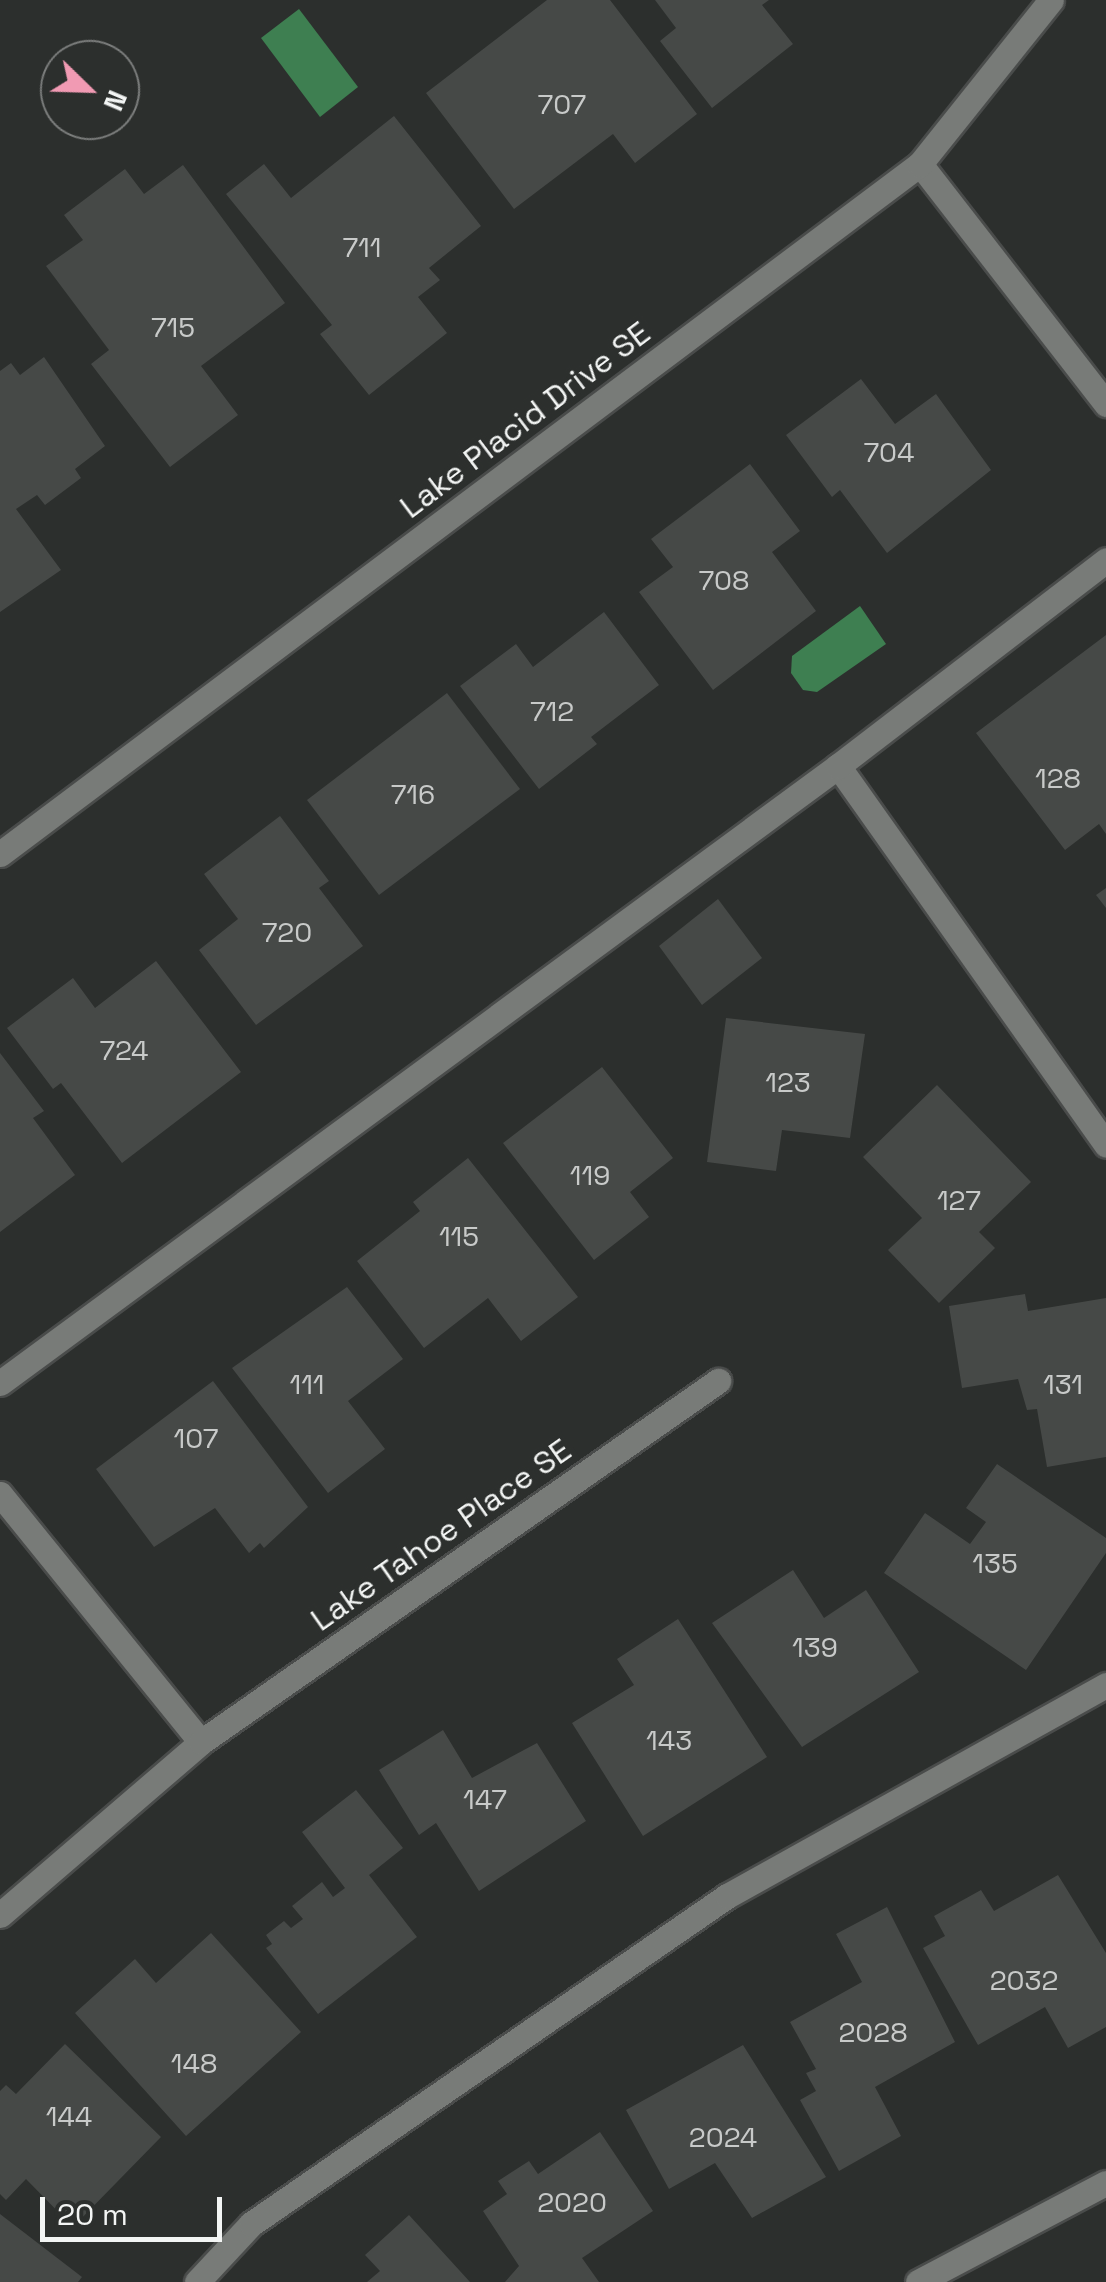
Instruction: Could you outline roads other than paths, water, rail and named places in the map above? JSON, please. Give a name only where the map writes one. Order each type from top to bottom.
[{"type":"street","name":"Lake Placid Drive SE","points":[[0,854],[920,164],[1051,0]]},
{"type":"street","points":[[920,164],[1106,404]]},
{"type":"street","points":[[0,1383],[838,766],[1106,560]]},
{"type":"street","points":[[838,766],[1106,1145]]},
{"type":"street","name":"Lake Tahoe Place SE","points":[[0,1915],[200,1742],[718,1381]]},
{"type":"street","points":[[0,1494],[200,1742]]},
{"type":"street","points":[[197,2282],[250,2224],[727,1896],[1106,1686]]},
{"type":"street","points":[[918,2282],[1106,2183]]}]
